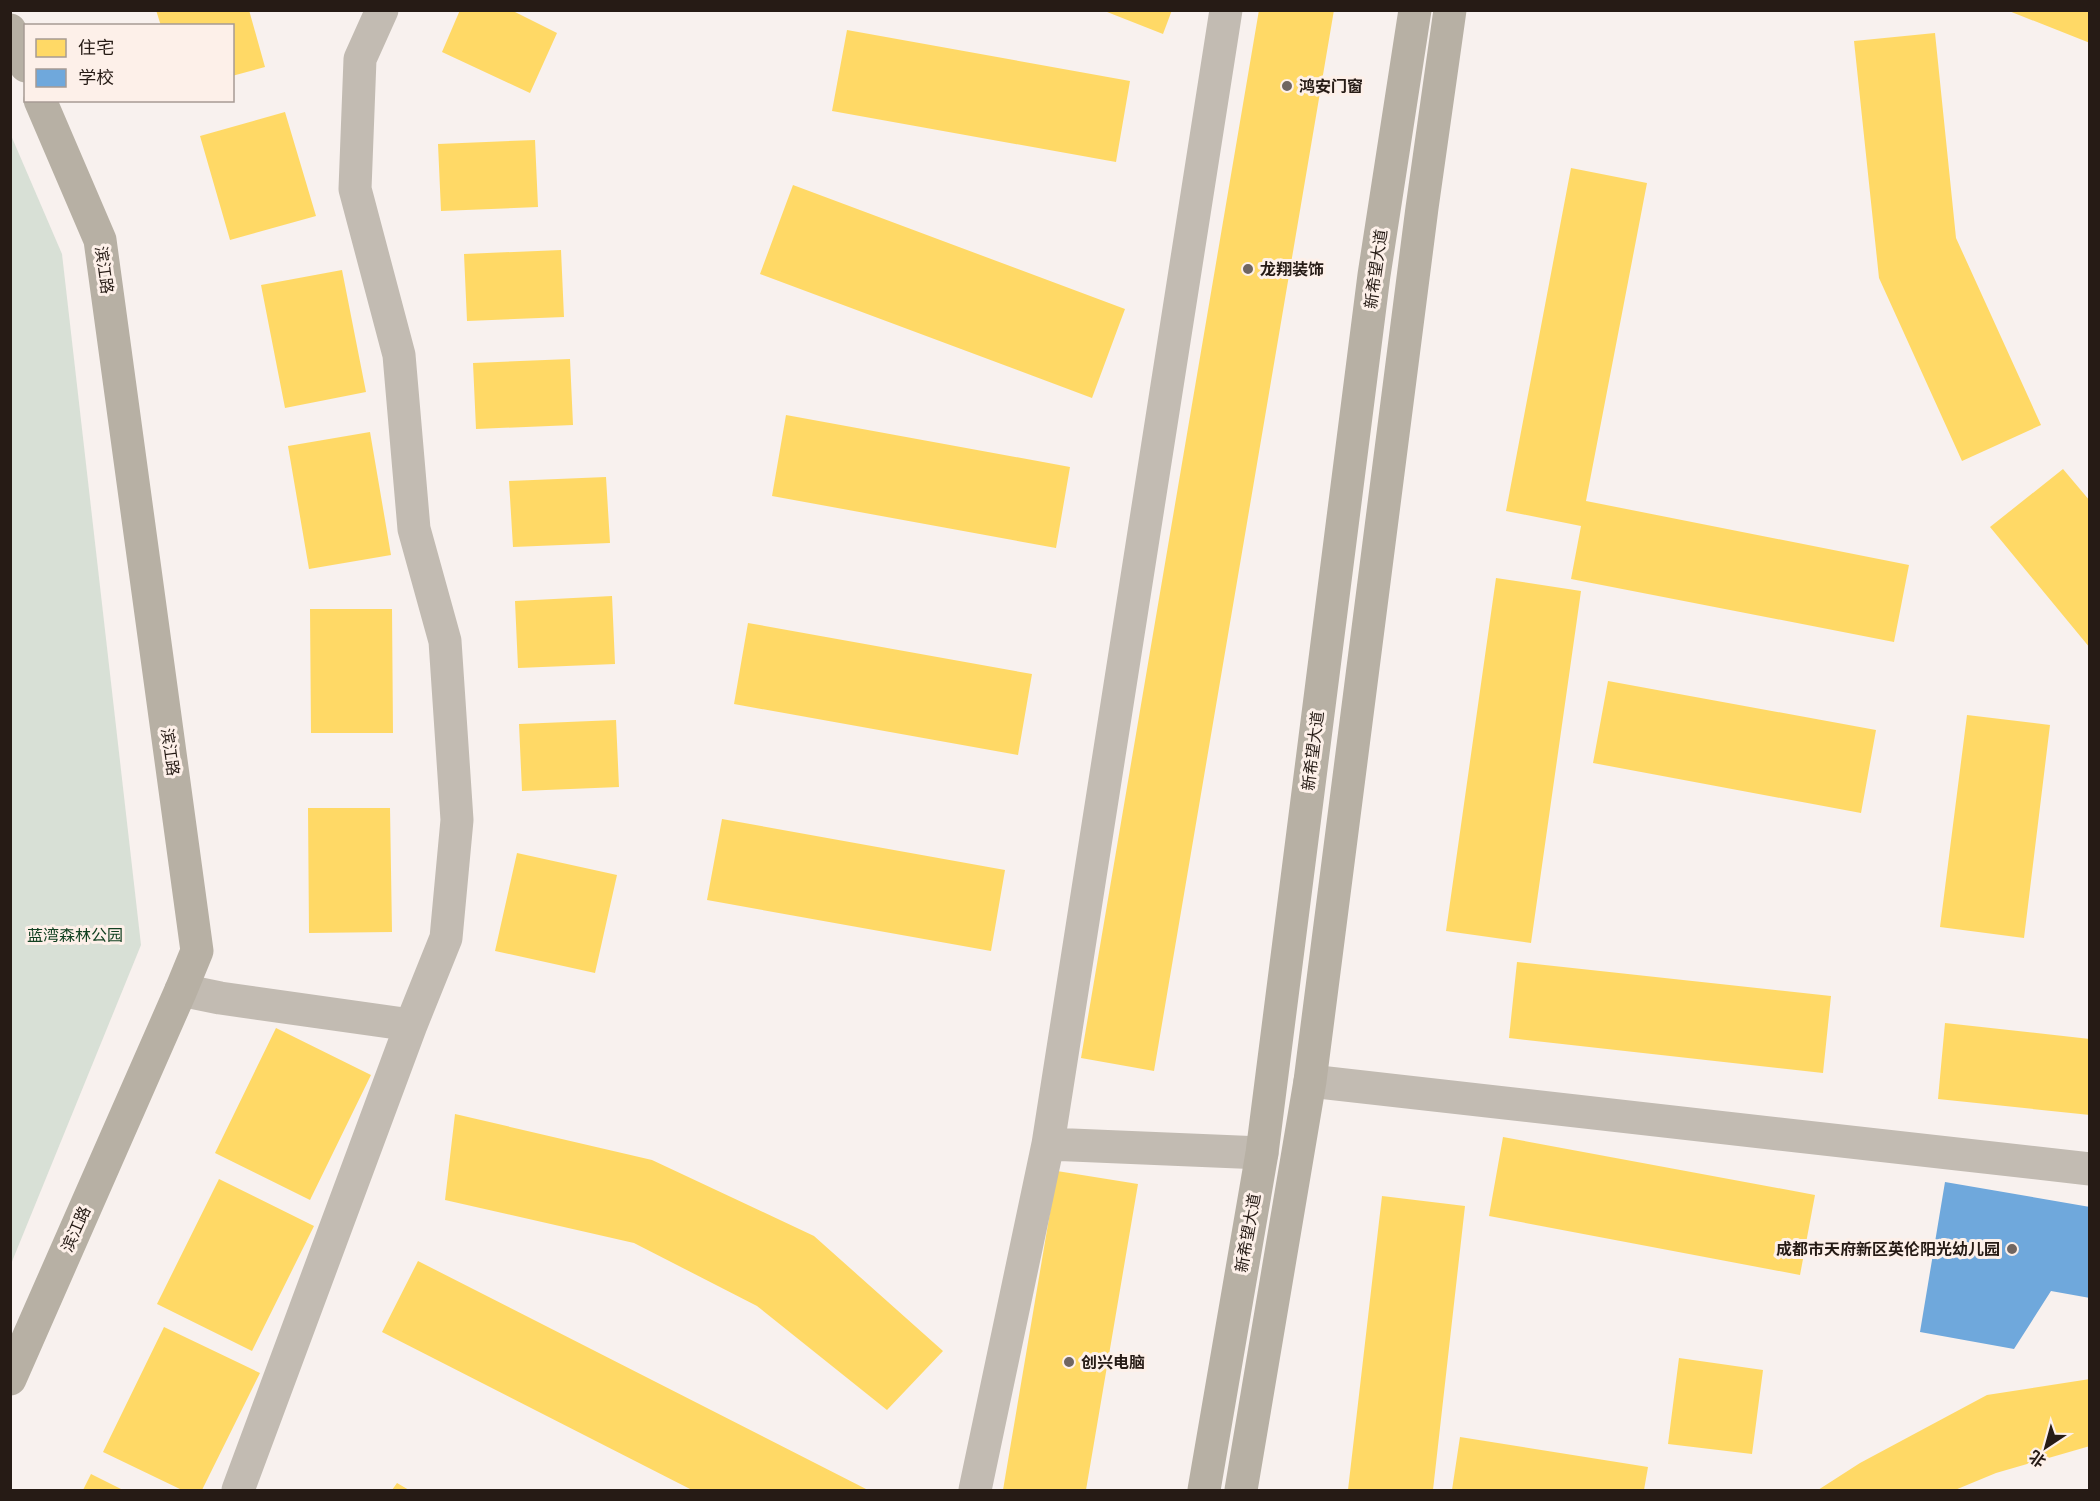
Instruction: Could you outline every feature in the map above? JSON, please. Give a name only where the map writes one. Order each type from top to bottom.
[{"type":"street","points":[[238,1491],[411,1025],[446,939],[457,820],[445,641],[414,529],[399,355],[355,189],[360,59],[382,10]]},
{"type":"street","points":[[975,1491],[1048,1144],[1226,10]]},
{"type":"street","name":"新希望大道","points":[[1204,1491],[1262,1153],[1374,274],[1415,10]]},
{"type":"street","points":[[1241,1491],[1310,1081],[1422,208],[1450,10]]},
{"type":"street","points":[[10,30],[24,62]]},
{"type":"street","name":"滨江路","points":[[10,1379],[197,951],[100,240],[41,102]]},
{"type":"street","points":[[181,990],[220,998],[411,1025]]},
{"type":"street","points":[[1310,1081],[2090,1169]]},
{"type":"street","points":[[1048,1144],[1262,1153]]},
{"type":"green space","name":"蓝湾森林公园","points":[[10,133],[62,254],[141,945],[11,1264]]},
{"type":"building: 住宅","points":[[156,10],[249,10],[265,67],[234,75],[234,24],[160,24]]},
{"type":"building: 住宅","points":[[460,10],[511,10],[557,33],[530,93],[442,52]]},
{"type":"building: 住宅","points":[[1102,10],[1172,10],[1163,34]]},
{"type":"building: 住宅","points":[[1259,10],[1334,10],[1154,1071],[1081,1058]]},
{"type":"building: 住宅","points":[[2090,10],[2090,43],[2009,11]]},
{"type":"building: 住宅","points":[[847,30],[1130,81],[1116,162],[832,111]]},
{"type":"building: 住宅","points":[[1935,33],[1956,238],[2041,425],[1962,461],[1879,278],[1854,41]]},
{"type":"building: 住宅","points":[[285,112],[316,216],[230,240],[200,136]]},
{"type":"building: 住宅","points":[[535,140],[538,207],[441,211],[438,144]]},
{"type":"building: 住宅","points":[[1571,168],[1647,183],[1586,501],[1909,565],[1894,642],[1571,579],[1581,526],[1506,511]]},
{"type":"building: 住宅","points":[[793,185],[1125,309],[1092,398],[760,274]]},
{"type":"building: 住宅","points":[[561,250],[564,317],[467,321],[464,254]]},
{"type":"building: 住宅","points":[[342,270],[366,392],[285,408],[261,285]]},
{"type":"building: 住宅","points":[[570,359],[573,425],[476,429],[473,363]]},
{"type":"building: 住宅","points":[[786,415],[1070,467],[1056,548],[772,496]]},
{"type":"building: 住宅","points":[[370,432],[391,555],[309,569],[288,446]]},
{"type":"building: 住宅","points":[[2063,469],[2090,501],[2090,648],[1990,527]]},
{"type":"building: 住宅","points":[[606,477],[610,543],[513,547],[509,481]]},
{"type":"building: 住宅","points":[[1496,578],[1581,591],[1531,943],[1446,931]]},
{"type":"building: 住宅","points":[[612,596],[615,664],[518,668],[515,601]]},
{"type":"building: 住宅","points":[[310,609],[392,609],[393,733],[311,733]]},
{"type":"building: 住宅","points":[[748,623],[1032,674],[1018,755],[734,704]]},
{"type":"building: 住宅","points":[[1608,681],[1876,730],[1861,813],[1593,763]]},
{"type":"building: 住宅","points":[[1967,715],[2050,725],[2024,938],[1940,927]]},
{"type":"building: 住宅","points":[[616,720],[619,787],[522,791],[519,724]]},
{"type":"building: 住宅","points":[[308,808],[390,808],[392,932],[309,933]]},
{"type":"building: 住宅","points":[[722,819],[1005,870],[991,951],[707,900]]},
{"type":"building: 住宅","points":[[517,853],[617,875],[595,973],[495,951]]},
{"type":"building: 住宅","points":[[1517,962],[1831,996],[1823,1073],[1509,1038]]},
{"type":"building: 住宅","points":[[1945,1023],[2090,1039],[2090,1115],[1938,1099]]},
{"type":"building: 住宅","points":[[276,1028],[371,1075],[310,1200],[215,1153]]},
{"type":"building: 住宅","points":[[455,1114],[652,1160],[814,1236],[943,1351],[887,1410],[757,1306],[634,1243],[445,1200]]},
{"type":"building: 住宅","points":[[1503,1137],[1815,1195],[1800,1275],[1489,1216]]},
{"type":"building: 住宅","points":[[1057,1171],[1138,1184],[1086,1490],[1003,1490]]},
{"type":"building: 住宅","points":[[219,1179],[314,1226],[252,1351],[157,1304]]},
{"type":"building: 住宅","points":[[1382,1196],[1465,1206],[1433,1490],[1348,1490]]},
{"type":"building: 住宅","points":[[418,1261],[868,1490],[692,1490],[382,1332]]},
{"type":"building: 住宅","points":[[164,1327],[260,1373],[202,1490],[182,1490],[103,1452]]},
{"type":"building: 住宅","points":[[1679,1358],[1763,1370],[1752,1454],[1668,1444]]},
{"type":"building: 住宅","points":[[2090,1379],[2090,1446],[1996,1473],[1955,1490],[1818,1490],[1860,1463],[1987,1395]]},
{"type":"building: 住宅","points":[[1460,1437],[1648,1467],[1644,1490],[1452,1490]]},
{"type":"building: 住宅","points":[[91,1474],[123,1490],[83,1490]]},
{"type":"building: 住宅","points":[[397,1483],[409,1490],[392,1490]]},
{"type":"building: 学校","name":"成都市天府新区英伦阳光幼儿园","points":[[1945,1182],[2090,1207],[2090,1298],[2051,1291],[2014,1349],[1920,1332]]},
{"type":"place","name":"鸿安门窗","points":[[1287,86]]},
{"type":"place","name":"龙翔装饰","points":[[1248,269]]},
{"type":"place","name":"成都市天府新区英伦阳光幼儿园","points":[[2012,1249]]},
{"type":"place","name":"创兴电脑","points":[[1069,1362]]}]
